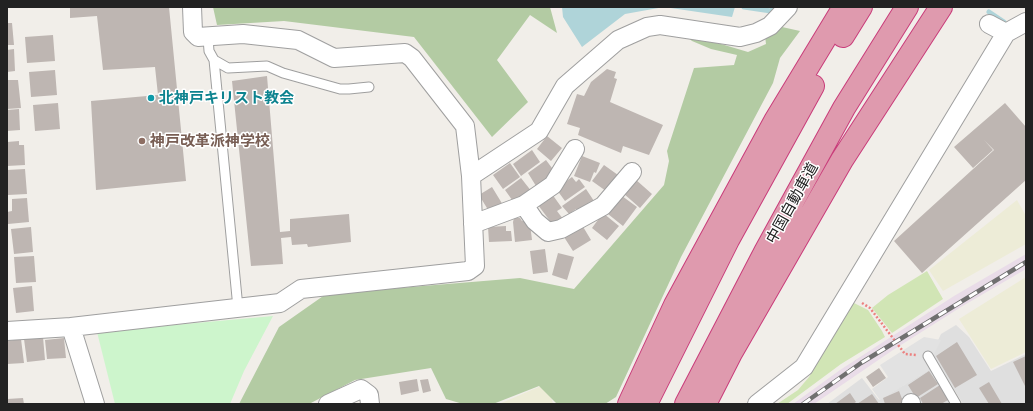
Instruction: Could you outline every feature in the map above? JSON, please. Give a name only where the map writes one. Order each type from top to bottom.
[{"type":"highway","points":[[629,404],[679,298],[775,121],[844,7]]},
{"type":"highway","points":[[646,404],[728,240],[814,84],[860,7]]},
{"type":"highway","name":"中国自動車道","points":[[686,404],[765,252],[840,114],[907,7]]},
{"type":"highway","points":[[705,404],[731,353],[842,160],[941,7]]},
{"type":"street","points":[[7,331],[71,327],[280,303],[301,289],[468,271],[475,266],[471,176],[465,126],[412,58],[405,53],[334,58],[298,40],[243,34],[198,38],[193,32],[192,7]]},
{"type":"street","points":[[471,176],[539,131],[565,86],[618,40],[647,27],[660,25],[740,37],[756,33],[770,26],[788,7]]},
{"type":"street","points":[[757,404],[804,367],[1006,33],[1026,22]]},
{"type":"street","points":[[989,24],[1006,33]]},
{"type":"street","points":[[473,224],[524,205],[553,185],[575,149]]},
{"type":"street","points":[[524,205],[535,221],[548,232],[561,229],[603,206],[632,172]]},
{"type":"street","points":[[71,327],[95,404]]},
{"type":"street","points":[[329,404],[361,389],[369,395],[370,404]]},
{"type":"lane","points":[[208,38],[209,51],[214,60],[238,308]]},
{"type":"lane","points":[[214,60],[228,68],[267,66],[283,73],[340,89],[369,87]]},
{"type":"lane","points":[[928,356],[956,404]]},
{"type":"path","points":[[848,293],[870,308],[905,354],[928,356]]},
{"type":"shaded area","points":[[1026,254],[1026,269],[961,307],[893,350],[814,404],[793,404],[840,370],[954,296]]},
{"type":"shaded area","points":[[956,325],[969,337],[991,371],[1026,354],[1026,404],[963,404],[932,353],[941,334]]},
{"type":"shaded area","points":[[924,337],[941,340],[934,354],[939,364],[880,400],[872,389],[888,377],[880,365]]},
{"type":"shaded area","points":[[930,369],[951,404],[827,404],[862,378],[879,400]]},
{"type":"green space","points":[[213,7],[550,7],[557,33],[530,15],[497,60],[528,102],[492,137],[414,37],[284,21],[217,25]]},
{"type":"green space","points":[[782,27],[800,31],[780,58],[773,83],[681,257],[616,397],[605,404],[557,404],[539,386],[493,404],[463,404],[446,399],[431,368],[355,380],[309,404],[239,404],[279,327],[326,294],[520,278],[574,289],[664,185],[669,161],[667,151],[694,68],[734,65],[737,55],[711,49],[692,41],[687,37],[721,44],[748,52],[766,44],[765,36]]},
{"type":"green space","points":[[1017,200],[1026,216],[1026,244],[943,291],[929,270]]},
{"type":"green space","points":[[927,271],[943,299],[892,333],[872,308],[888,295]]},
{"type":"green space","points":[[1026,277],[1026,352],[991,369],[959,319]]},
{"type":"green space","points":[[850,301],[868,310],[885,337],[841,364],[787,404],[777,404],[798,390],[809,377]]},
{"type":"green space","points":[[273,316],[244,371],[230,404],[115,404],[97,332]]},
{"type":"green space","points":[[548,383],[553,404],[499,404]]},
{"type":"water","points":[[562,7],[664,7],[625,14],[582,47],[563,17]]},
{"type":"water","points":[[664,7],[735,7],[732,17]]},
{"type":"building","name":"北神戸キリスト教会","points":[[70,7],[169,7],[186,181],[96,190],[91,101],[158,95],[155,67],[103,70],[97,16],[70,18]]},
{"type":"building","points":[[7,23],[12,23],[14,45],[7,45]]},
{"type":"building","points":[[53,35],[55,61],[27,63],[25,37]]},
{"type":"building","points":[[14,49],[15,71],[7,72],[7,50]]},
{"type":"building","points":[[607,69],[616,72],[614,78],[617,79],[610,102],[663,125],[649,155],[623,146],[621,153],[578,135],[580,128],[567,124],[577,94],[584,96],[591,82]]},
{"type":"building","points":[[55,70],[57,95],[31,97],[29,72]]},
{"type":"building","points":[[267,76],[280,232],[290,231],[290,219],[349,214],[351,242],[308,247],[307,244],[292,245],[291,237],[281,238],[283,264],[251,266],[232,81]]},
{"type":"building","points":[[7,80],[18,80],[21,108],[7,109]]},
{"type":"building","points":[[58,103],[60,129],[35,131],[33,105]]},
{"type":"building","points":[[1005,103],[1026,127],[1026,180],[922,273],[894,241],[994,150],[984,140],[993,150],[973,168],[954,147]]},
{"type":"building","points":[[19,109],[20,130],[7,131],[7,110]]},
{"type":"building","points":[[547,136],[562,148],[551,161],[537,149]]},
{"type":"building","points":[[19,141],[19,145],[24,145],[25,165],[7,166],[7,142]]},
{"type":"building","points":[[532,150],[540,162],[521,176],[513,164]]},
{"type":"building","points":[[582,156],[600,163],[590,182],[574,176]]},
{"type":"building","points":[[546,160],[555,172],[536,186],[528,173]]},
{"type":"building","points":[[510,163],[520,177],[503,189],[493,175]]},
{"type":"building","points":[[604,165],[618,175],[606,191],[592,181]]},
{"type":"building","points":[[25,169],[27,194],[8,195],[7,170]]},
{"type":"building","points":[[572,177],[576,182],[579,179],[585,187],[565,201],[557,190]]},
{"type":"building","points":[[521,178],[532,192],[515,204],[505,190]]},
{"type":"building","points":[[635,179],[652,194],[640,208],[623,193]]},
{"type":"building","points":[[492,187],[503,205],[490,213],[479,195]]},
{"type":"building","points":[[586,189],[594,201],[579,212],[576,209],[569,214],[562,206]]},
{"type":"building","points":[[552,194],[562,208],[557,211],[563,219],[553,225],[538,205]]},
{"type":"building","points":[[622,196],[637,207],[623,226],[608,214]]},
{"type":"building","points":[[27,198],[29,222],[8,224],[7,212],[12,211],[12,199]]},
{"type":"building","points":[[603,213],[619,226],[607,240],[592,228]]},
{"type":"building","points":[[514,218],[520,218],[522,221],[528,220],[532,240],[515,242]]},
{"type":"building","points":[[582,225],[591,240],[573,251],[564,237]]},
{"type":"building","points":[[506,226],[506,231],[511,231],[512,241],[489,242],[488,227]]},
{"type":"building","points":[[31,227],[33,252],[14,254],[11,229]]},
{"type":"building","points":[[545,249],[548,272],[533,274],[530,251]]},
{"type":"building","points":[[558,253],[574,257],[567,280],[552,275]]},
{"type":"building","points":[[34,256],[36,282],[16,283],[14,257]]},
{"type":"building","points":[[32,286],[34,311],[16,313],[13,288]]},
{"type":"building","points":[[43,337],[45,360],[27,362],[24,339]]},
{"type":"building","points":[[64,338],[66,358],[47,359],[45,340]]},
{"type":"building","points":[[21,339],[24,363],[7,364],[7,341]]},
{"type":"building","points":[[957,342],[977,375],[955,388],[936,356]]},
{"type":"building","points":[[1026,356],[1026,388],[1013,362]]},
{"type":"building","points":[[879,368],[886,378],[873,387],[866,377]]},
{"type":"building","points":[[929,371],[938,384],[916,398],[908,385]]},
{"type":"building","points":[[417,379],[419,391],[401,395],[399,382]]},
{"type":"building","points":[[428,379],[431,391],[423,393],[420,380]]},
{"type":"building","points":[[989,382],[1002,404],[989,404],[979,388]]},
{"type":"building","points":[[940,385],[948,400],[941,404],[923,404],[920,398]]},
{"type":"building","points":[[899,391],[904,404],[885,404],[883,398]]},
{"type":"building","points":[[850,393],[856,402],[853,404],[835,404]]},
{"type":"building","points":[[872,394],[879,404],[857,404]]},
{"type":"building","points":[[23,398],[24,404],[7,404],[7,399]]},
{"type":"waterway","points":[[744,7],[771,11],[775,7]]},
{"type":"waterway","points":[[989,12],[1004,22]]},
{"type":"railway","points":[[803,404],[861,363],[1026,262]]},
{"type":"place","name":"北神戸キリスト教会","points":[[151,98]]},
{"type":"place","name":"神戸改革派神学校","points":[[142,141]]}]
